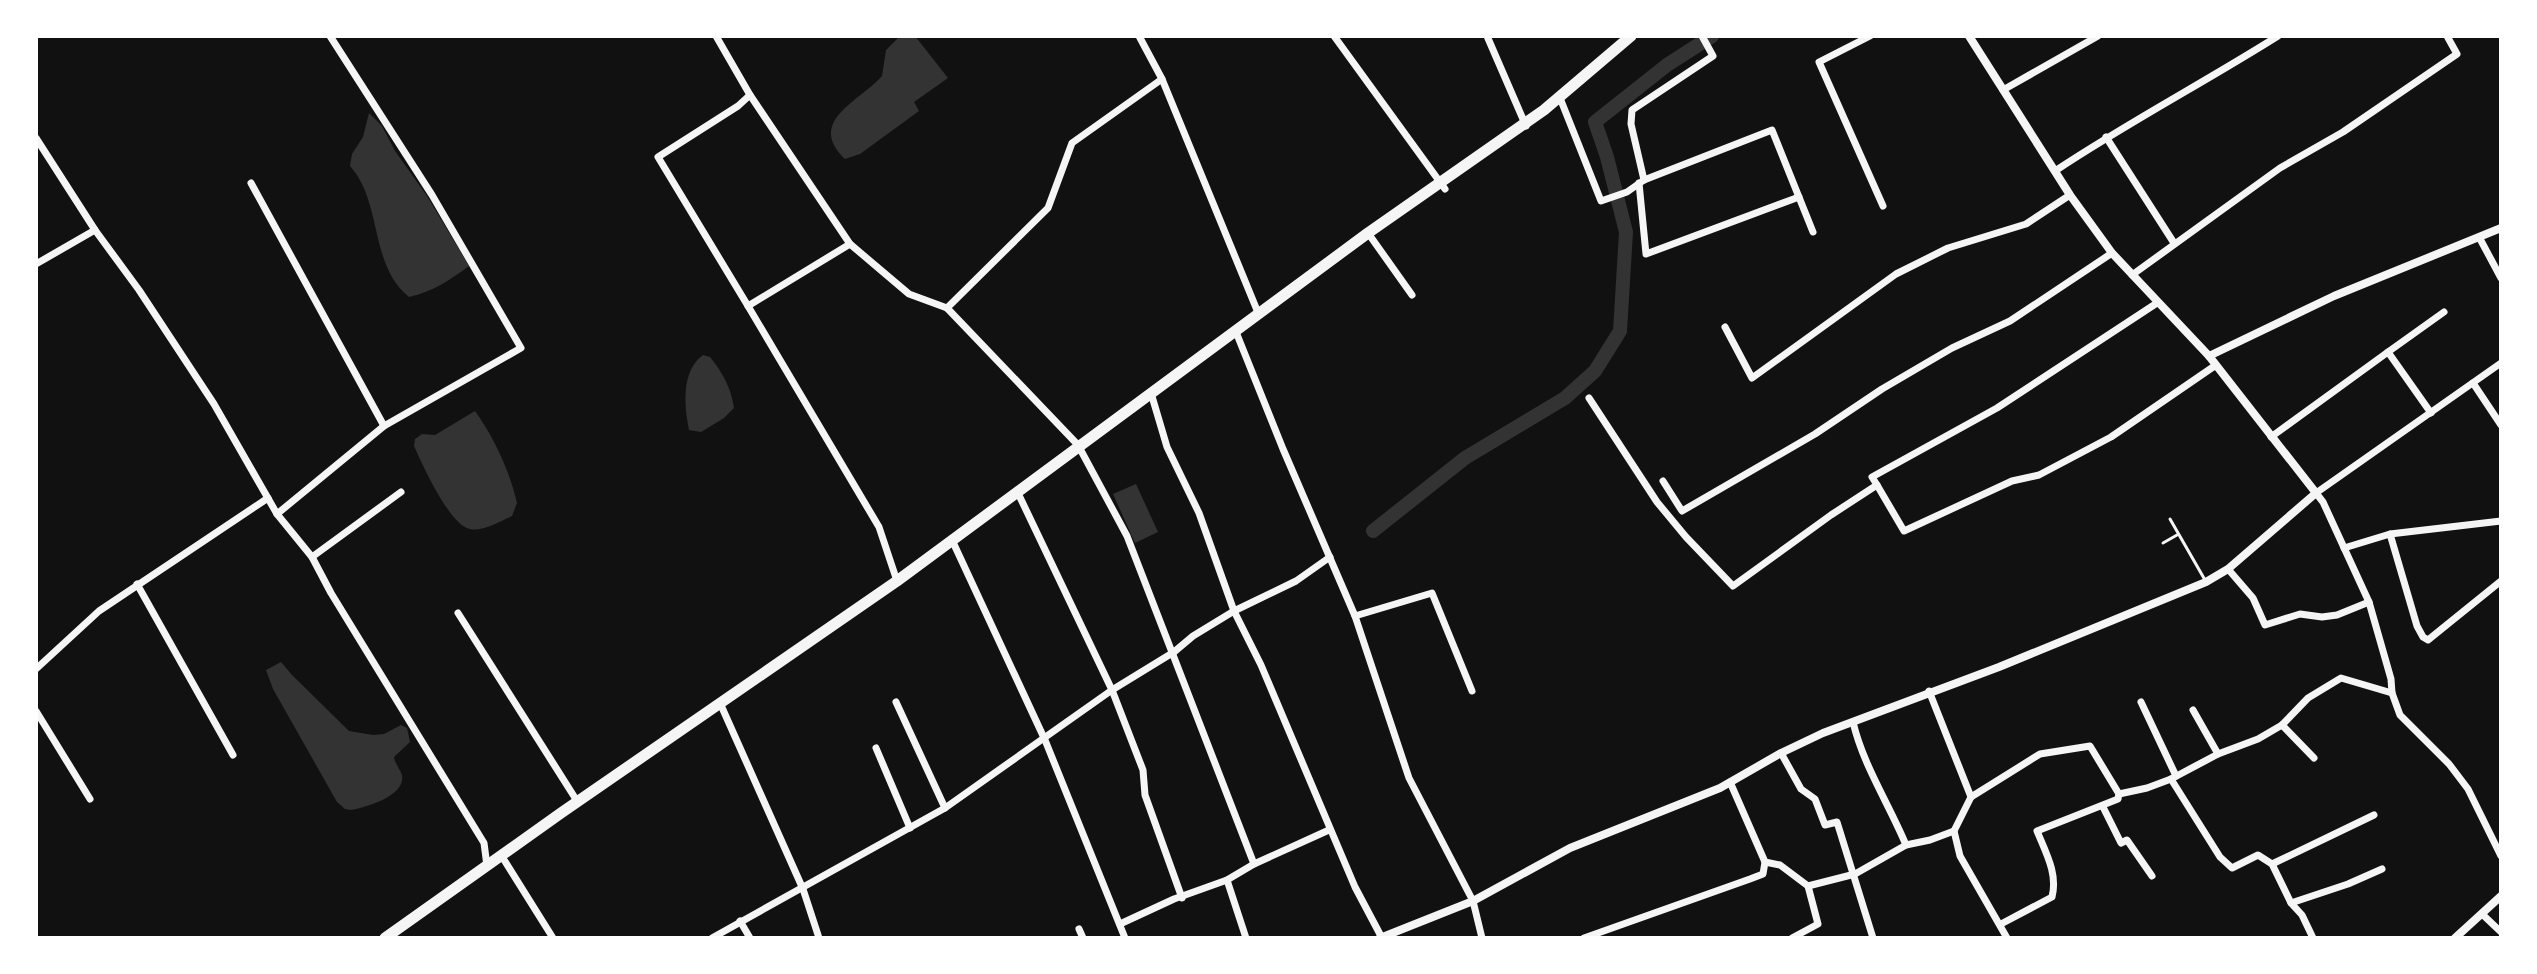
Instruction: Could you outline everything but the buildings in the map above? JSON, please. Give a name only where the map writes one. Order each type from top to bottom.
[{"type":"highway","points":[[385,938],[401,934],[501,855],[897,581],[1368,233],[1444,186],[1560,98],[1631,36]]},
{"type":"street","points":[[277,514],[384,426],[521,348],[432,195],[330,36]]},
{"type":"street","points":[[716,36],[750,95],[850,244],[909,294],[947,308],[1078,445],[1127,536],[1254,864]]},
{"type":"street","points":[[1139,36],[1162,79],[1259,315]]},
{"type":"street","points":[[1334,36],[1444,186]]},
{"type":"street","points":[[1487,36],[1526,125]]},
{"type":"street","points":[[1702,36],[1713,56],[1632,110],[1646,254],[1799,197]]},
{"type":"street","points":[[1870,36],[1819,62],[1883,206]]},
{"type":"street","points":[[1969,36],[2070,195],[2112,253],[2209,356],[2323,502],[2369,602],[2400,715],[2449,764],[2468,789],[2501,856]]},
{"type":"street","points":[[2003,90],[2098,36]]},
{"type":"street","points":[[2132,275],[2280,168],[2343,132],[2457,54],[2447,36]]},
{"type":"street","points":[[2055,171],[2106,137],[2276,37]]},
{"type":"street","points":[[947,308],[1048,208],[1072,143],[1162,79]]},
{"type":"street","points":[[750,95],[738,106],[658,157],[879,527],[897,581]]},
{"type":"street","points":[[1560,98],[1601,201],[1772,130],[1813,232]]},
{"type":"street","points":[[2106,137],[2174,243]]},
{"type":"street","points":[[36,138],[214,404],[277,514],[312,557],[484,843],[487,866]]},
{"type":"street","points":[[251,183],[384,426]]},
{"type":"street","points":[[1725,327],[1752,378],[1896,274],[1948,248],[2026,224],[2070,195]]},
{"type":"street","points":[[2209,356],[2334,296],[2501,228]]},
{"type":"street","points":[[36,264],[95,230]]},
{"type":"street","points":[[1368,233],[1412,295]]},
{"type":"street","points":[[2479,237],[2501,278]]},
{"type":"street","points":[[748,306],[850,244]]},
{"type":"street","points":[[1663,481],[1682,511],[1815,434],[1882,389],[1952,348],[2010,321],[2112,253]]},
{"type":"street","points":[[2157,303],[1997,408],[1872,477],[1904,531],[2012,481],[2039,475],[2111,437],[2216,365]]},
{"type":"street","points":[[2271,437],[2444,312]]},
{"type":"street","points":[[1236,332],[1355,616],[1409,778],[1473,901],[1482,938]]},
{"type":"street","points":[[2388,352],[2431,413]]},
{"type":"street","points":[[1151,393],[1167,447],[1199,513],[1234,611],[1267,679],[1329,830],[1381,938],[1473,901],[1570,848],[1650,818],[1730,782],[1781,753],[2206,582],[2228,569],[2316,493],[2501,363]]},
{"type":"street","points":[[2473,383],[2501,425]]},
{"type":"street","points":[[1589,398],[1657,502],[1733,586],[1877,485]]},
{"type":"street","points":[[1017,491],[1112,690],[1143,770],[1145,795],[1182,898]]},
{"type":"street","points":[[312,557],[401,492]]},
{"type":"street","points":[[36,669],[99,611],[268,498]]},
{"type":"street","points":[[2344,548],[2390,534],[2501,521]]},
{"type":"street","points":[[2390,534],[2417,626],[2428,640],[2501,581]]},
{"type":"street","points":[[952,540],[1045,740],[1125,938]]},
{"type":"street","points":[[712,938],[945,808],[1193,636],[1234,611],[1296,581],[1330,557]]},
{"type":"street","points":[[2228,569],[2253,598],[2265,625],[2300,614],[2322,617],[2337,615],[2369,602]]},
{"type":"street","points":[[137,584],[233,755]]},
{"type":"street","points":[[1355,616],[1432,593],[1472,691]]},
{"type":"street","points":[[458,613],[577,801]]},
{"type":"street","points":[[2119,794],[2147,788],[2218,754],[2258,739],[2282,725],[2308,698],[2341,678],[2392,693]]},
{"type":"street","points":[[1929,691],[1971,797]]},
{"type":"street","points":[[896,702],[945,808]]},
{"type":"street","points":[[2141,702],[2174,777],[2227,865],[2232,868],[2258,855],[2272,864],[2313,938]]},
{"type":"street","points":[[720,703],[803,889],[819,938]]},
{"type":"street","points":[[2193,710],[2218,754]]},
{"type":"street","points":[[36,711],[90,799]]},
{"type":"street","points":[[1853,722],[1859,747],[1906,845]]},
{"type":"street","points":[[2282,725],[2314,758]]},
{"type":"street","points":[[2001,924],[2052,897],[2055,884],[2050,860],[2037,831],[2118,799],[2119,794],[2090,746],[2040,754],[1971,797],[1954,831],[1960,856],[2007,938]]},
{"type":"street","points":[[876,748],[910,828]]},
{"type":"street","points":[[1781,753],[1801,789],[1815,799],[1825,825],[1837,822],[1873,938]]},
{"type":"street","points":[[1584,938],[1763,874],[1765,862],[1730,782]]},
{"type":"street","points":[[2103,807],[2121,843],[2127,840],[2152,876]]},
{"type":"street","points":[[2272,864],[2374,815]]},
{"type":"street","points":[[1120,924],[1174,899],[1227,880],[1254,864],[1329,830]]},
{"type":"street","points":[[1808,886],[1855,874],[1906,845],[1954,831]]},
{"type":"street","points":[[501,855],[553,938]]},
{"type":"street","points":[[1765,862],[1780,865],[1808,886],[1818,924],[1792,938]]},
{"type":"street","points":[[2291,903],[2382,869]]},
{"type":"street","points":[[1227,880],[1246,938]]},
{"type":"street","points":[[2455,938],[2501,896]]},
{"type":"street","points":[[2482,914],[2501,932]]},
{"type":"street","points":[[740,921],[750,938]]},
{"type":"lane","points":[[2170,519],[2206,582]]},
{"type":"lane","points":[[2163,543],[2177,535]]},
{"type":"shaded area","points":[[900,36],[915,36],[948,78],[914,102],[919,111],[860,154],[845,159],[834,146],[831,134],[834,123],[840,113],[882,76],[886,50]]},
{"type":"shaded area","points":[[369,113],[382,126],[469,266],[440,285],[409,297],[396,284],[388,268],[368,198],[350,166],[352,154],[363,137]]},
{"type":"shaded area","points":[[703,355],[710,357],[723,375],[734,408],[701,432],[689,430],[685,400],[691,370]]},
{"type":"shaded area","points":[[475,411],[500,455],[517,503],[512,516],[475,530],[462,525],[446,506],[414,446],[415,439],[422,434],[435,435]]},
{"type":"shaded area","points":[[1136,484],[1158,532],[1135,543],[1113,494]]},
{"type":"shaded area","points":[[281,662],[349,731],[373,735],[384,734],[401,725],[407,728],[410,742],[394,757],[402,782],[392,795],[351,810],[337,802],[273,689],[266,670]]},
{"type":"waterway","points":[[1373,531],[1465,458],[1565,398],[1595,371],[1620,331],[1626,232],[1595,122],[1667,65],[1712,36]]}]
